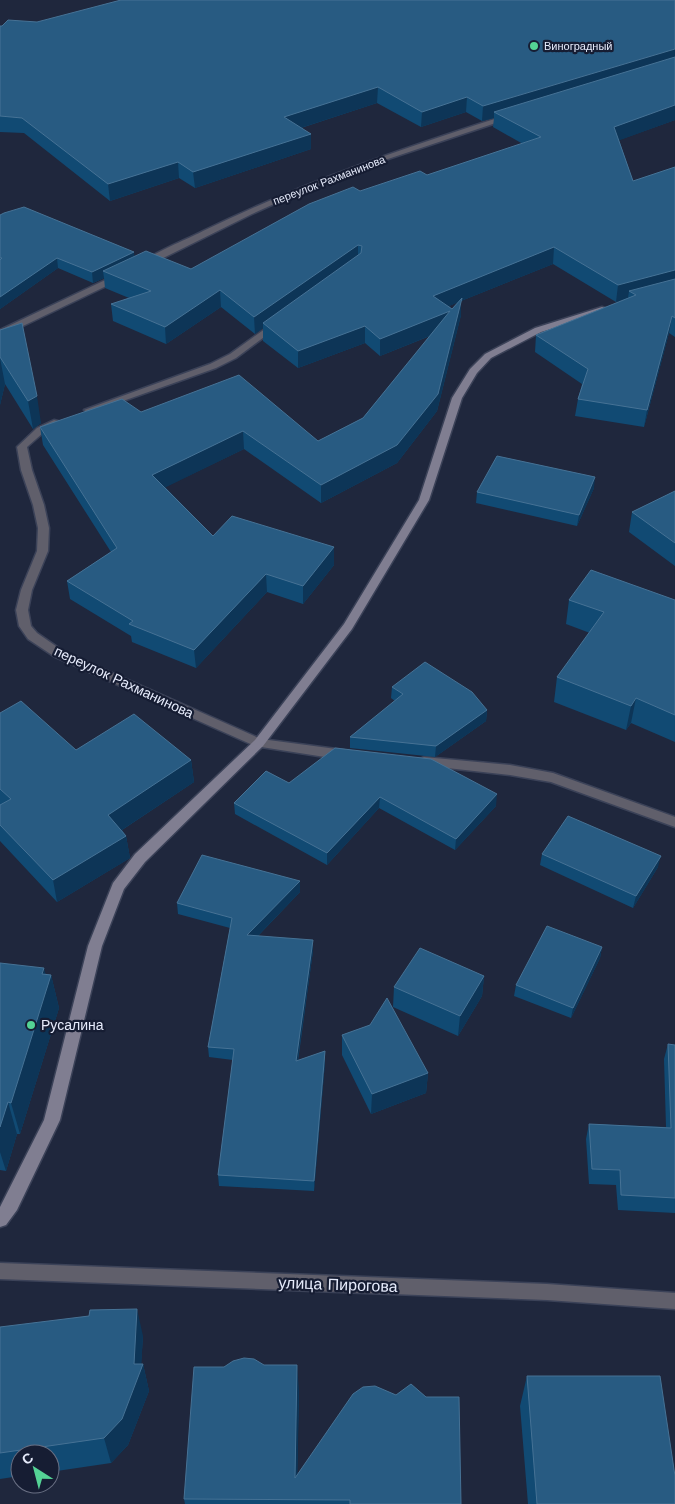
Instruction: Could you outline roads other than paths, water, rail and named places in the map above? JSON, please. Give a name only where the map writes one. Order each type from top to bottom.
[{"type":"street","name":"переулок Рахманинова","points":[[137,268],[284,196],[328,178],[427,143],[523,114]]},
{"type":"street","points":[[0,334],[129,272]]},
{"type":"street","points":[[0,1220],[11,1205],[52,1120],[95,946],[118,886],[140,858],[259,743],[348,626],[424,500],[457,398],[472,371],[488,356],[538,330],[618,306]]},
{"type":"street","name":"переулок Рахманинова","points":[[287,317],[233,356],[213,366],[46,426],[31,437],[22,447],[22,457],[40,509],[44,539],[40,562],[23,596],[23,622],[34,637],[59,654],[259,743],[355,756]]},
{"type":"street","points":[[413,762],[510,770],[553,778],[675,822]]},
{"type":"street","name":"улица Пирогова","points":[[0,1272],[547,1292],[675,1301]]},
{"type":"place","name":"Виноградный","points":[[534,46]]},
{"type":"place","name":"Русалина","points":[[31,1025]]}]
